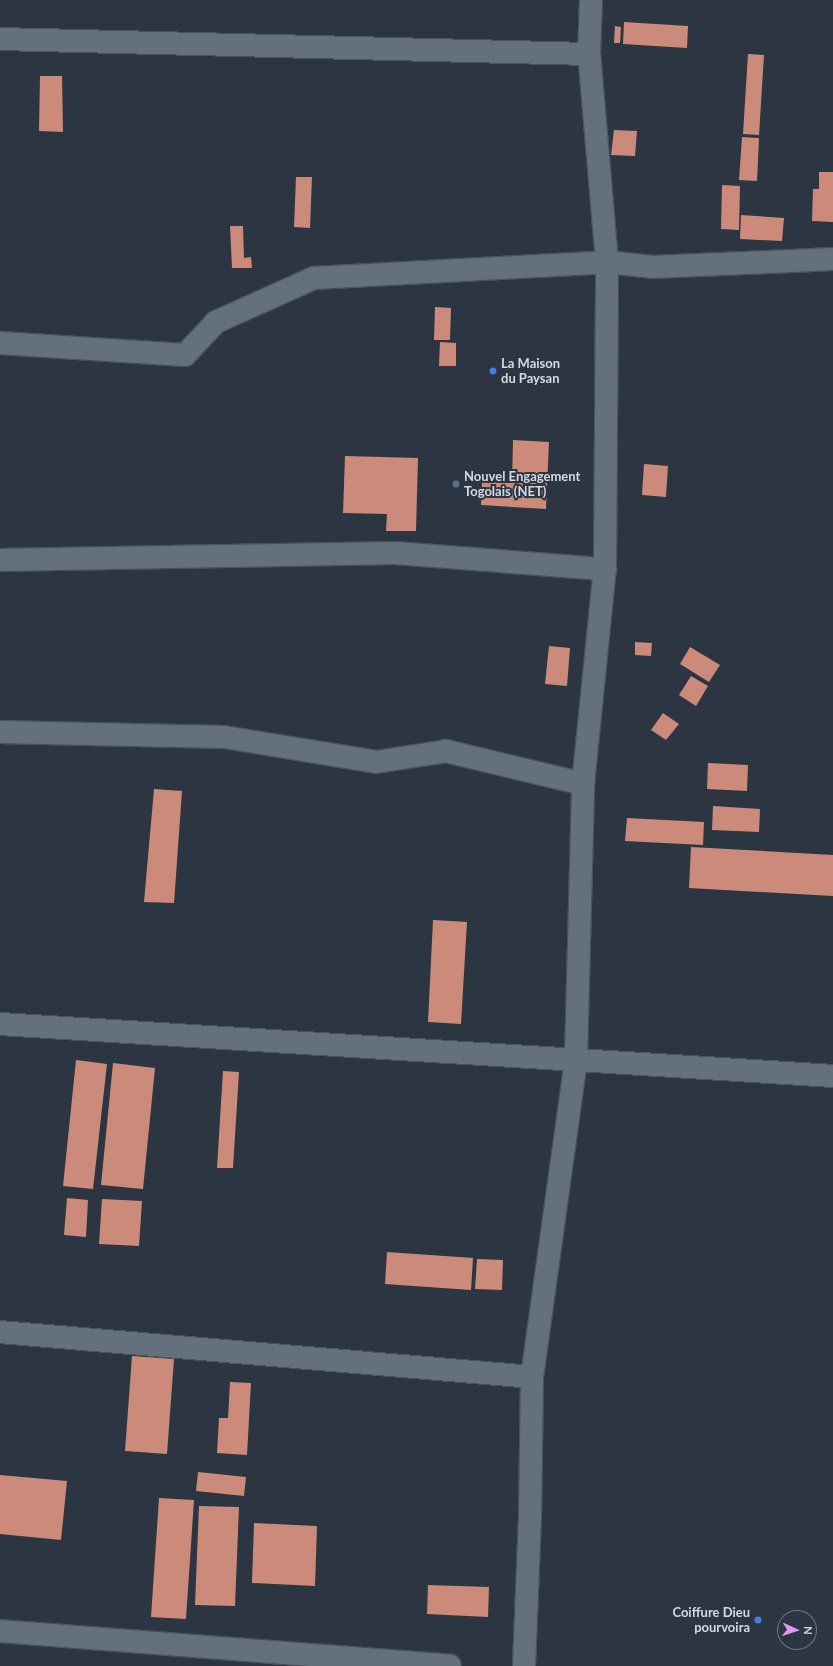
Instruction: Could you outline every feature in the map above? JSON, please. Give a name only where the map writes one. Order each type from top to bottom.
[{"type":"street","points":[[524,1666],[530,1519],[532,1377],[576,1058],[583,784],[605,569],[607,262],[589,54],[591,0]]},
{"type":"street","points":[[0,39],[589,54]]},
{"type":"street","points":[[0,343],[185,356],[216,322],[314,278],[607,262],[652,267],[833,259]]},
{"type":"street","points":[[0,560],[395,553],[605,569]]},
{"type":"street","points":[[0,732],[224,737],[376,762],[446,750],[583,784]]},
{"type":"street","points":[[0,1024],[576,1058],[833,1076]]},
{"type":"street","points":[[0,1332],[532,1377]]},
{"type":"street","points":[[0,1631],[450,1666]]},
{"type":"building","points":[[624,22],[688,26],[687,48],[623,44]]},
{"type":"building","points":[[615,26],[621,27],[620,43],[614,43]]},
{"type":"building","points":[[748,54],[764,55],[759,135],[743,134]]},
{"type":"building","points":[[40,76],[62,76],[63,132],[39,131]]},
{"type":"building","points":[[614,130],[637,131],[635,156],[611,155]]},
{"type":"building","points":[[742,137],[759,138],[757,181],[739,180]]},
{"type":"building","points":[[819,172],[833,172],[833,222],[812,221],[813,189],[819,189]]},
{"type":"building","points":[[296,177],[312,177],[310,228],[294,227]]},
{"type":"building","points":[[722,185],[740,186],[739,230],[721,229]]},
{"type":"building","points":[[741,215],[784,218],[782,241],[740,239]]},
{"type":"building","points":[[230,226],[243,226],[244,258],[251,257],[252,268],[232,268]]},
{"type":"building","points":[[435,307],[451,308],[450,340],[434,340]]},
{"type":"building","points":[[440,342],[456,343],[456,366],[439,366]]},
{"type":"building","points":[[513,440],[549,442],[546,509],[481,505],[482,482],[512,483]]},
{"type":"building","points":[[345,456],[418,458],[416,531],[386,531],[387,514],[343,513]]},
{"type":"building","points":[[644,464],[668,466],[666,497],[642,495]]},
{"type":"building","points":[[635,642],[652,643],[651,656],[635,655]]},
{"type":"building","points":[[549,646],[570,648],[567,686],[545,684]]},
{"type":"building","points":[[690,647],[720,665],[709,682],[680,664]]},
{"type":"building","points":[[691,676],[708,686],[696,706],[679,695]]},
{"type":"building","points":[[663,713],[679,724],[666,740],[651,730]]},
{"type":"building","points":[[708,763],[748,765],[747,791],[707,789]]},
{"type":"building","points":[[154,789],[182,791],[174,903],[144,902]]},
{"type":"building","points":[[713,806],[760,809],[759,832],[712,830]]},
{"type":"building","points":[[627,818],[704,822],[703,845],[625,841]]},
{"type":"building","points":[[691,847],[833,855],[833,896],[689,888]]},
{"type":"building","points":[[433,920],[467,922],[461,1024],[428,1022]]},
{"type":"building","points":[[76,1060],[107,1064],[93,1189],[63,1186]]},
{"type":"building","points":[[113,1063],[155,1068],[143,1189],[101,1185]]},
{"type":"building","points":[[223,1071],[239,1072],[233,1168],[217,1168]]},
{"type":"building","points":[[67,1198],[88,1200],[86,1237],[64,1235]]},
{"type":"building","points":[[102,1199],[142,1201],[139,1246],[99,1244]]},
{"type":"building","points":[[387,1252],[473,1258],[471,1290],[385,1284]]},
{"type":"building","points":[[477,1259],[503,1260],[502,1290],[475,1289]]},
{"type":"building","points":[[132,1356],[174,1359],[167,1454],[125,1451]]},
{"type":"building","points":[[230,1382],[251,1383],[247,1455],[217,1453],[219,1418],[228,1418]]},
{"type":"building","points":[[198,1472],[246,1477],[244,1496],[196,1491]]},
{"type":"building","points":[[0,1475],[67,1481],[61,1540],[0,1534]]},
{"type":"building","points":[[159,1498],[194,1500],[186,1619],[151,1617]]},
{"type":"building","points":[[199,1506],[239,1507],[235,1606],[195,1605]]},
{"type":"building","points":[[254,1523],[317,1526],[315,1586],[252,1583]]},
{"type":"building","points":[[428,1585],[489,1587],[488,1617],[427,1614]]},
{"type":"place","name":"La Maison du Paysan","points":[[493,371]]},
{"type":"place","name":"Nouvel Engagement Togolais (NET)","points":[[456,484]]},
{"type":"place","name":"Coiffure Dieu pourvoira","points":[[758,1620]]}]
